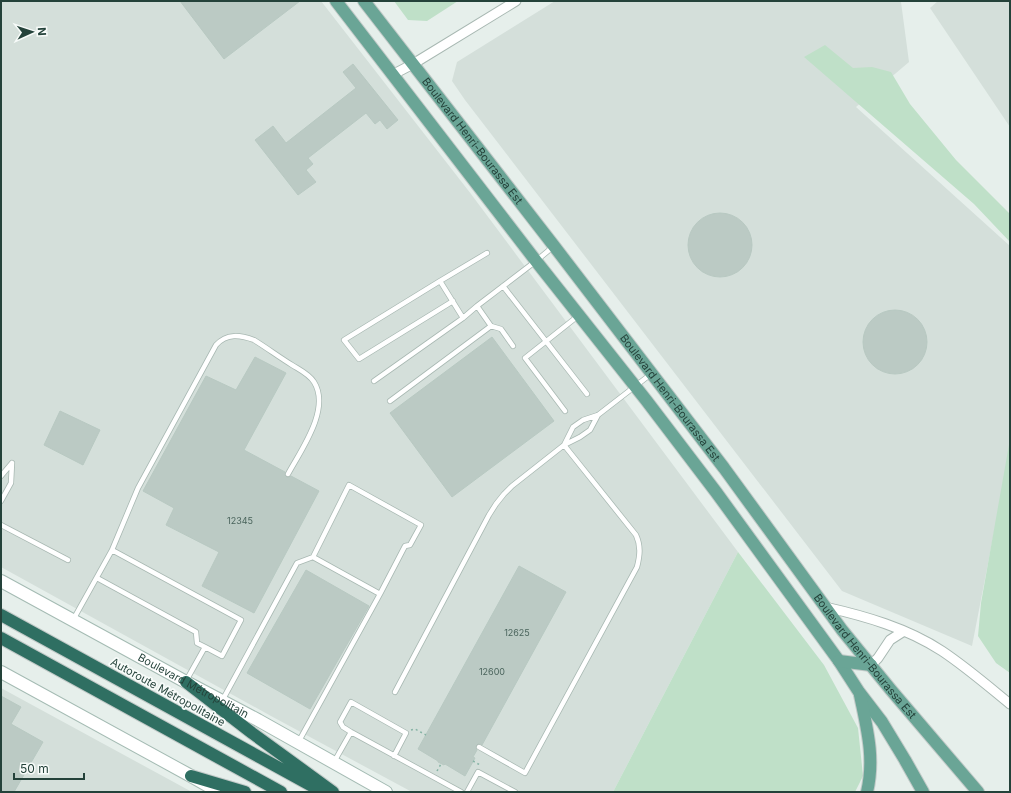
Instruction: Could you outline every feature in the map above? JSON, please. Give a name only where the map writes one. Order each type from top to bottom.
[{"type":"highway","name":"Autoroute Métropolitaine","points":[[1,615],[323,792]]},
{"type":"highway","points":[[1,638],[281,792]]},
{"type":"highway","points":[[186,682],[252,733],[333,792]]},
{"type":"highway","points":[[191,776],[245,792]]},
{"type":"main road","name":"Boulevard Henri-Bourassa Est","points":[[336,1],[721,498],[882,722],[923,792]]},
{"type":"main road","name":"Boulevard Henri-Bourassa Est","points":[[364,1],[724,468],[825,607],[891,690],[978,792]]},
{"type":"main road","name":"Boulevard Métropolitain","points":[[1,581],[386,792]]},
{"type":"main road","points":[[839,662],[871,665]]},
{"type":"main road","points":[[1,672],[218,792]]},
{"type":"main road","points":[[859,692],[868,732],[870,752],[871,772],[867,792]]},
{"type":"street","points":[[392,74],[413,64],[516,1]]},
{"type":"street","points":[[825,607],[888,624],[925,641],[942,651],[1010,704]]},
{"type":"street","points":[[871,665],[878,658],[890,640],[904,631]]},
{"type":"lane","points":[[374,381],[463,318],[554,246]]},
{"type":"lane","points":[[453,301],[358,359],[344,340],[487,253]]},
{"type":"lane","points":[[440,281],[463,318]]},
{"type":"lane","points":[[503,286],[587,394]]},
{"type":"lane","points":[[477,306],[491,326],[501,329],[513,346]]},
{"type":"lane","points":[[565,411],[525,358],[579,316]]},
{"type":"lane","points":[[390,401],[491,326]]},
{"type":"lane","points":[[73,621],[112,550],[138,488],[216,345],[224,338],[242,337],[254,340],[310,376],[314,382],[319,401],[317,418],[310,435],[288,474]]},
{"type":"lane","points":[[564,445],[573,427],[583,420],[598,415],[651,374]]},
{"type":"lane","points":[[395,692],[496,504],[512,486],[564,445],[590,430],[598,415]]},
{"type":"lane","points":[[479,748],[525,772],[637,567],[640,558],[640,546],[636,535],[564,445]]},
{"type":"lane","points":[[1,476],[12,463],[11,483],[1,501]]},
{"type":"lane","points":[[222,701],[297,563],[313,557],[349,485],[421,525],[410,544],[404,546],[380,594],[298,743]]},
{"type":"lane","points":[[1,525],[68,560]]},
{"type":"lane","points":[[97,578],[196,632],[197,643],[222,656],[241,620],[112,550]]},
{"type":"lane","points":[[313,557],[380,594]]},
{"type":"lane","points":[[186,682],[204,647]]},
{"type":"lane","points":[[394,756],[406,733],[351,702],[340,722],[343,727],[394,756],[461,792]]},
{"type":"lane","points":[[333,763],[351,732]]},
{"type":"lane","points":[[467,792],[478,772],[515,792]]},
{"type":"path","points":[[415,729],[426,734]]},
{"type":"path","points":[[473,761],[480,765],[479,766]]},
{"type":"path","points":[[437,771],[441,764]]},
{"type":"shaded area","points":[[1,1],[321,1],[471,194],[738,552],[613,792],[412,792],[1,567]]},
{"type":"shaded area","points":[[555,1],[903,1],[901,2],[909,62],[856,107],[1010,246],[1010,450],[972,646],[842,591],[465,100],[452,81],[457,62]]},
{"type":"shaded area","points":[[938,1],[1010,1],[1010,127],[930,8]]},
{"type":"shaded area","points":[[1,688],[192,792],[1,792]]},
{"type":"green space","points":[[394,1],[458,1],[427,21],[408,20]]},
{"type":"green space","points":[[825,45],[853,68],[872,67],[891,72],[910,104],[956,160],[1010,214],[1010,242],[974,204],[804,57]]},
{"type":"green space","points":[[1010,439],[1010,673],[996,663],[978,636],[981,603]]},
{"type":"green space","points":[[738,552],[824,665],[858,728],[863,776],[855,792],[613,792]]},
{"type":"building","points":[[180,1],[300,1],[224,59]]},
{"type":"building","points":[[353,64],[398,120],[387,129],[380,120],[375,124],[366,113],[308,158],[313,164],[306,170],[316,182],[298,195],[255,140],[273,126],[286,143],[356,88],[343,72]]},
{"type":"building","points":[[720,213],[732,215],[743,222],[750,233],[752,245],[750,257],[743,268],[732,275],[720,277],[708,275],[697,268],[690,257],[688,245],[690,233],[697,222],[708,215]]},
{"type":"building","points":[[895,310],[913,315],[918,319],[922,324],[927,342],[922,360],[918,365],[913,369],[895,374],[877,369],[872,365],[868,360],[863,342],[868,324],[872,319],[877,315]]},
{"type":"building","points":[[492,337],[554,421],[452,497],[390,413]]},
{"type":"building","points":[[255,357],[286,373],[244,450],[285,472],[285,476],[291,476],[319,491],[254,613],[202,586],[219,552],[166,525],[174,508],[143,491],[206,376],[236,390]]},
{"type":"building","points":[[60,411],[100,430],[83,465],[44,445]]},
{"type":"building","points":[[519,566],[566,592],[482,745],[479,743],[476,746],[477,750],[473,757],[475,758],[465,776],[445,764],[444,765],[438,762],[418,749]]},
{"type":"building","points":[[306,570],[369,606],[310,709],[247,673]]},
{"type":"building","points":[[1,696],[21,707],[11,724],[43,742],[14,792],[1,792]]}]
